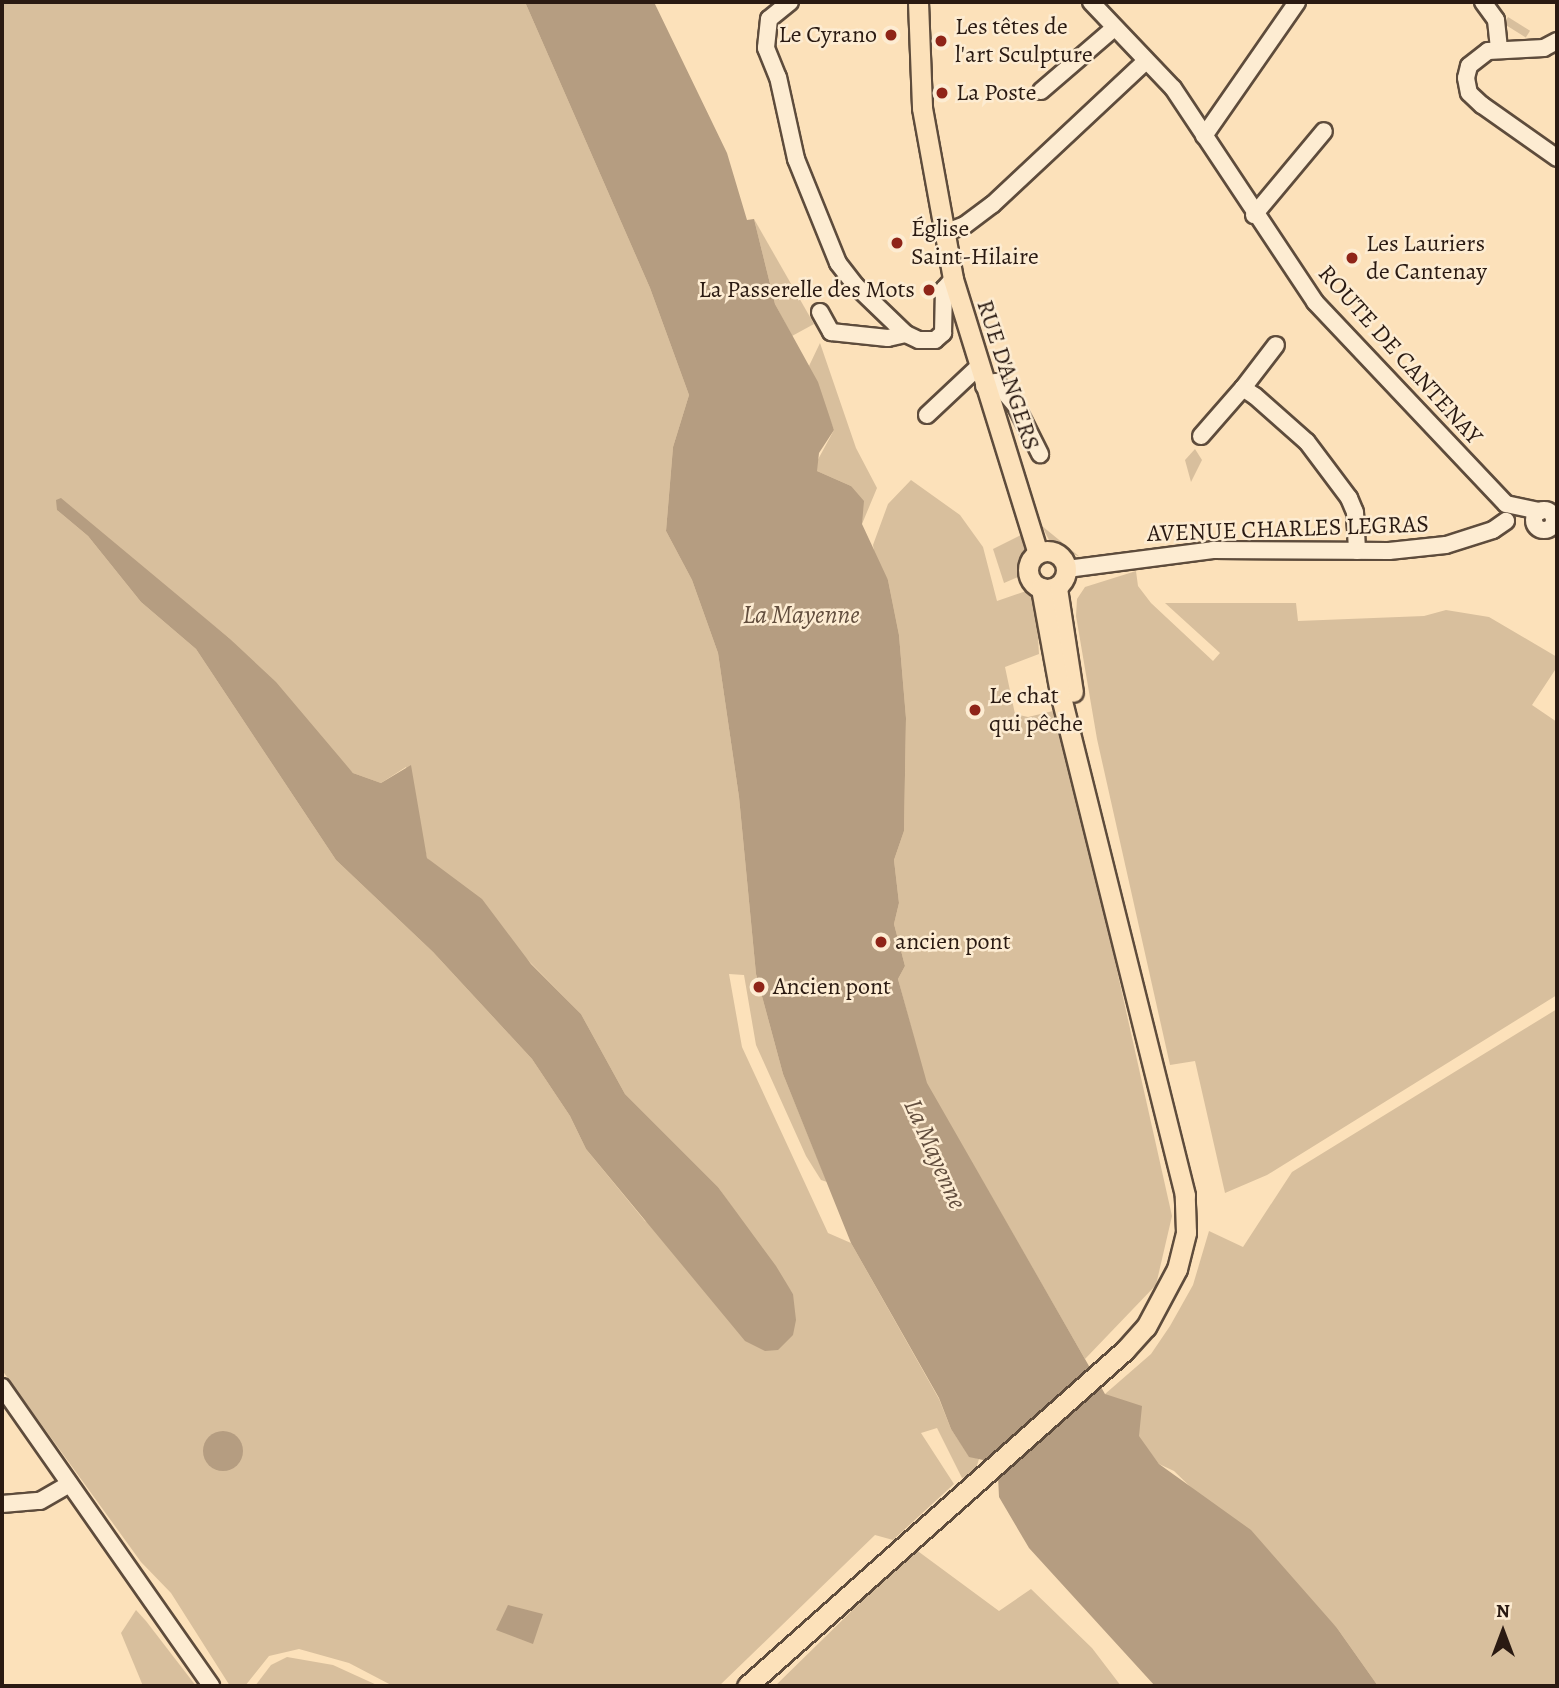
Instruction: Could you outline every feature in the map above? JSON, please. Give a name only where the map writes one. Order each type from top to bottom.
[{"type":"main road","name":"RUE D'ANGERS","points":[[918,2],[922,108],[953,279],[981,377],[1038,553]]},
{"type":"main road","points":[[747,1686],[1106,1366],[1146,1327],[1167,1294],[1180,1257],[1186,1214],[1161,1088],[1090,801],[1060,693],[1049,588],[1067,569],[1057,553],[1038,553],[1029,562],[1028,574],[1049,588]]},
{"type":"street","points":[[790,2],[769,19],[765,34],[796,159],[838,263],[906,334],[919,340],[935,340],[943,333],[944,289],[953,279]]},
{"type":"street","name":"ROUTE DE CANTENAY","points":[[1091,2],[1144,63],[1173,88],[1254,215],[1315,302],[1512,514]]},
{"type":"street","points":[[1204,136],[1297,2]]},
{"type":"street","points":[[1483,2],[1496,20],[1499,47]]},
{"type":"street","points":[[1041,91],[1113,29]]},
{"type":"street","points":[[1557,41],[1534,50],[1499,47],[1469,66],[1469,93],[1557,158]]},
{"type":"street","points":[[944,233],[965,225],[992,205],[1144,63]]},
{"type":"street","points":[[1254,215],[1324,131]]},
{"type":"street","points":[[820,312],[831,332],[888,338],[906,334]]},
{"type":"street","points":[[1201,436],[1276,345]]},
{"type":"street","points":[[927,415],[981,377],[996,382],[1016,406],[1040,454]]},
{"type":"street","points":[[1242,388],[1307,443],[1349,498],[1355,512],[1357,551]]},
{"type":"street","points":[[1512,514],[1548,518]]},
{"type":"street","name":"AVENUE CHARLES LEGRAS","points":[[1067,569],[1213,550],[1357,551],[1446,545],[1493,530],[1512,514]]},
{"type":"street","points":[[2,1387],[211,1686]]},
{"type":"street","points":[[2,1504],[40,1501],[70,1484]]},
{"type":"shaded area","points":[[2,2],[525,2],[650,288],[689,395],[673,447],[666,531],[692,580],[718,653],[739,797],[756,974],[783,1074],[827,1182],[821,1180],[806,1156],[756,1045],[744,975],[729,974],[742,1047],[828,1233],[851,1243],[939,1399],[951,1429],[969,1456],[979,1459],[975,1472],[962,1478],[937,1428],[921,1433],[954,1484],[893,1540],[875,1535],[719,1686],[393,1686],[349,1663],[299,1649],[269,1656],[245,1686],[230,1686],[171,1593],[141,1562],[2,1370]],"holes":[[[57,510],[131,559],[229,638],[353,773],[381,783],[406,767],[427,858],[581,1014],[625,1094],[718,1187],[793,1294],[645,1221],[586,1149],[570,1116],[532,1059],[433,952],[336,860],[196,649],[141,602],[88,536]]]},
{"type":"shaded area","points":[[1508,17],[1530,31],[1526,38],[1504,24]]},
{"type":"shaded area","points":[[754,219],[814,324],[792,336],[775,304]]},
{"type":"shaded area","points":[[820,343],[856,448],[877,488],[862,524],[851,486],[817,471],[815,465],[834,430],[809,366]]},
{"type":"shaded area","points":[[1195,449],[1202,460],[1191,482],[1185,460]]},
{"type":"shaded area","points":[[911,480],[960,515],[983,547],[997,601],[1029,590],[1036,605],[1039,654],[1005,667],[1015,714],[1028,717],[1053,711],[1062,725],[1172,1216],[1156,1285],[1085,1359],[926,1083],[898,979],[905,966],[894,924],[899,903],[894,860],[904,831],[906,718],[899,635],[888,580],[876,563],[873,545],[888,504]]},
{"type":"shaded area","points":[[1042,526],[1080,557],[1051,544]]},
{"type":"shaded area","points":[[1025,533],[1023,575],[1004,583],[993,549]]},
{"type":"shaded area","points":[[1136,571],[1138,586],[1151,603],[1213,661],[1220,653],[1165,603],[1296,603],[1298,621],[1424,616],[1446,610],[1489,617],[1557,657],[1557,667],[1532,705],[1557,722],[1557,995],[1267,1175],[1225,1193],[1195,1061],[1170,1065],[1097,739],[1076,616],[1077,599],[1085,587]]},
{"type":"shaded area","points":[[1557,1009],[1557,1686],[1378,1686],[1337,1628],[1174,1471],[1159,1464],[1105,1394],[1151,1354],[1170,1326],[1193,1285],[1209,1231],[1243,1247],[1292,1172]]},
{"type":"shaded area","points":[[915,1549],[999,1611],[1031,1589],[1092,1648],[1121,1686],[775,1686]]},
{"type":"shaded area","points":[[136,1610],[196,1686],[143,1686],[121,1633]]},
{"type":"shaded area","points":[[287,1657],[333,1665],[379,1686],[255,1686],[271,1665]]},
{"type":"water","name":"La Mayenne","points":[[525,2],[654,2],[727,153],[747,220],[754,219],[775,304],[818,382],[834,430],[819,453],[817,471],[851,486],[864,501],[862,524],[888,580],[899,635],[906,718],[904,831],[894,860],[899,903],[894,924],[905,966],[898,979],[927,1083],[1105,1394],[1142,1406],[1139,1436],[1159,1464],[1251,1530],[1337,1628],[1378,1686],[1155,1686],[1029,1548],[999,1497],[998,1476],[983,1460],[969,1457],[951,1429],[939,1398],[851,1243],[783,1074],[756,974],[739,797],[718,653],[692,580],[666,531],[673,447],[689,395],[650,288]]},
{"type":"water","points":[[61,498],[229,638],[276,682],[353,773],[381,783],[411,765],[427,858],[482,899],[531,964],[581,1014],[625,1094],[718,1187],[776,1266],[793,1294],[796,1320],[793,1335],[778,1350],[765,1351],[745,1341],[586,1149],[570,1116],[532,1059],[433,952],[336,860],[196,649],[141,602],[88,536],[57,510],[56,500]]},
{"type":"water","points":[[223,1431],[237,1437],[243,1451],[237,1465],[223,1471],[209,1465],[203,1451],[209,1437]]},
{"type":"water","points":[[508,1605],[543,1614],[533,1644],[496,1630]]},
{"type":"place","name":"Le Cyrano","points":[[891,35]]},
{"type":"place","name":"Les têtes de l'art Sculpture","points":[[941,41]]},
{"type":"place","name":"La Poste","points":[[942,93]]},
{"type":"place","name":"Église Saint-Hilaire","points":[[897,243]]},
{"type":"place","name":"Les Lauriers de Cantenay","points":[[1352,258]]},
{"type":"place","name":"La Passerelle des Mots","points":[[929,290]]},
{"type":"place","name":"Le chat qui pêche","points":[[975,710]]},
{"type":"place","name":"ancien pont","points":[[881,942]]},
{"type":"place","name":"Ancien pont","points":[[759,987]]}]
